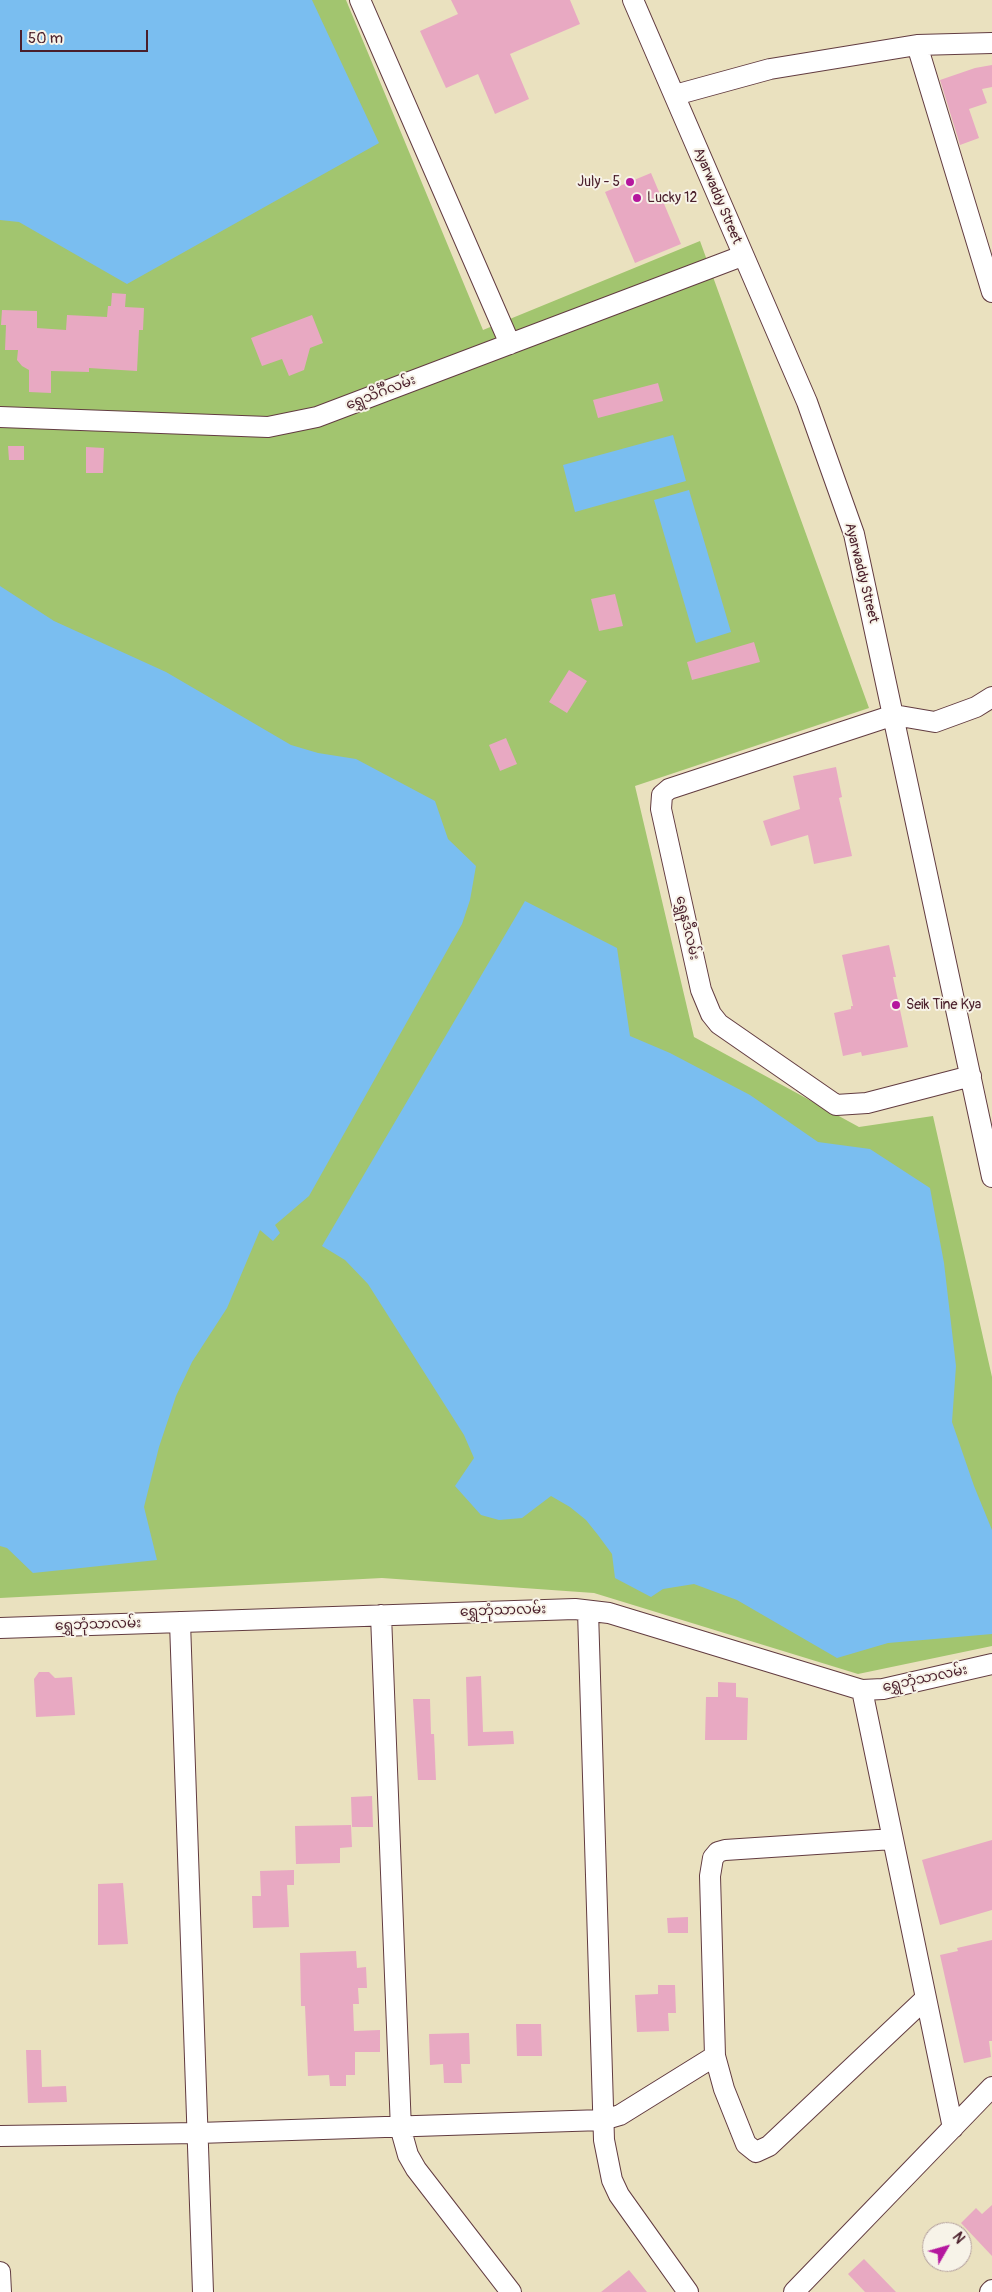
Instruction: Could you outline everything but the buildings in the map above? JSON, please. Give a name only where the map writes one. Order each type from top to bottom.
[{"type":"street","points":[[360,0],[510,344]]},
{"type":"street","name":"Ayarwaddy Street","points":[[633,0],[806,402],[854,534],[992,1178]]},
{"type":"street","points":[[675,95],[770,69],[917,45],[992,43]]},
{"type":"street","points":[[917,45],[992,292]]},
{"type":"street","name":"ရွှေသိင်္ဂီလမ်း","points":[[0,417],[268,427],[317,417],[742,256]]},
{"type":"street","points":[[894,716],[935,722],[976,707],[992,697]]},
{"type":"street","name":"ရွှေနဒီလမ်း","points":[[894,716],[669,789],[662,795],[661,809],[701,990],[710,1014],[719,1024],[836,1105],[867,1102],[971,1076]]},
{"type":"street","name":"ရွှေဘုံသာလမ်း","points":[[0,1628],[557,1609],[610,1613],[862,1690],[883,1689],[992,1664]]},
{"type":"street","points":[[588,1611],[603,2120],[608,2164],[619,2195],[688,2292]]},
{"type":"street","points":[[381,1615],[401,2126],[408,2155],[416,2169],[511,2292]]},
{"type":"street","points":[[180,1622],[203,2292]]},
{"type":"street","points":[[862,1690],[953,2128]]},
{"type":"street","points":[[893,1839],[725,1850],[718,1852],[713,1858],[710,1876],[715,2056],[724,2089],[746,2144],[756,2152],[762,2151],[926,1998]]},
{"type":"street","points":[[0,2136],[198,2133],[603,2120],[620,2115],[715,2056]]},
{"type":"street","points":[[794,2292],[992,2087]]},
{"type":"street","points":[[0,2272],[1,2292]]},
{"type":"green space","points":[[0,0],[346,0],[483,330],[700,241],[869,708],[635,786],[694,1037],[859,1127],[933,1116],[992,1377],[992,1646],[858,1674],[594,1593],[382,1578],[0,1598]]},
{"type":"water","points":[[0,0],[312,0],[379,143],[127,284],[19,222],[0,220]]},
{"type":"water","points":[[673,435],[686,481],[575,512],[563,465]]},
{"type":"water","points":[[689,490],[731,632],[696,643],[654,500]]},
{"type":"water","points":[[0,586],[54,621],[166,672],[291,745],[318,753],[356,759],[435,801],[448,839],[476,866],[470,900],[462,924],[309,1196],[275,1225],[280,1233],[273,1241],[260,1230],[227,1308],[192,1362],[176,1396],[159,1447],[144,1507],[157,1560],[33,1573],[7,1548],[0,1546]]},
{"type":"water","points":[[525,901],[617,948],[630,1036],[670,1053],[750,1095],[818,1142],[870,1149],[930,1188],[944,1263],[956,1366],[952,1422],[974,1486],[992,1530],[992,1634],[888,1643],[837,1658],[737,1600],[694,1584],[663,1589],[651,1597],[615,1578],[612,1554],[598,1535],[586,1520],[570,1507],[551,1496],[522,1518],[499,1520],[481,1515],[455,1486],[474,1458],[464,1435],[368,1284],[345,1260],[322,1246]]},
{"type":"place","name":"July - 5","points":[[630,182]]},
{"type":"place","name":"Lucky 12","points":[[637,198]]},
{"type":"place","name":"Seik Tine Kya","points":[[896,1005]]}]
